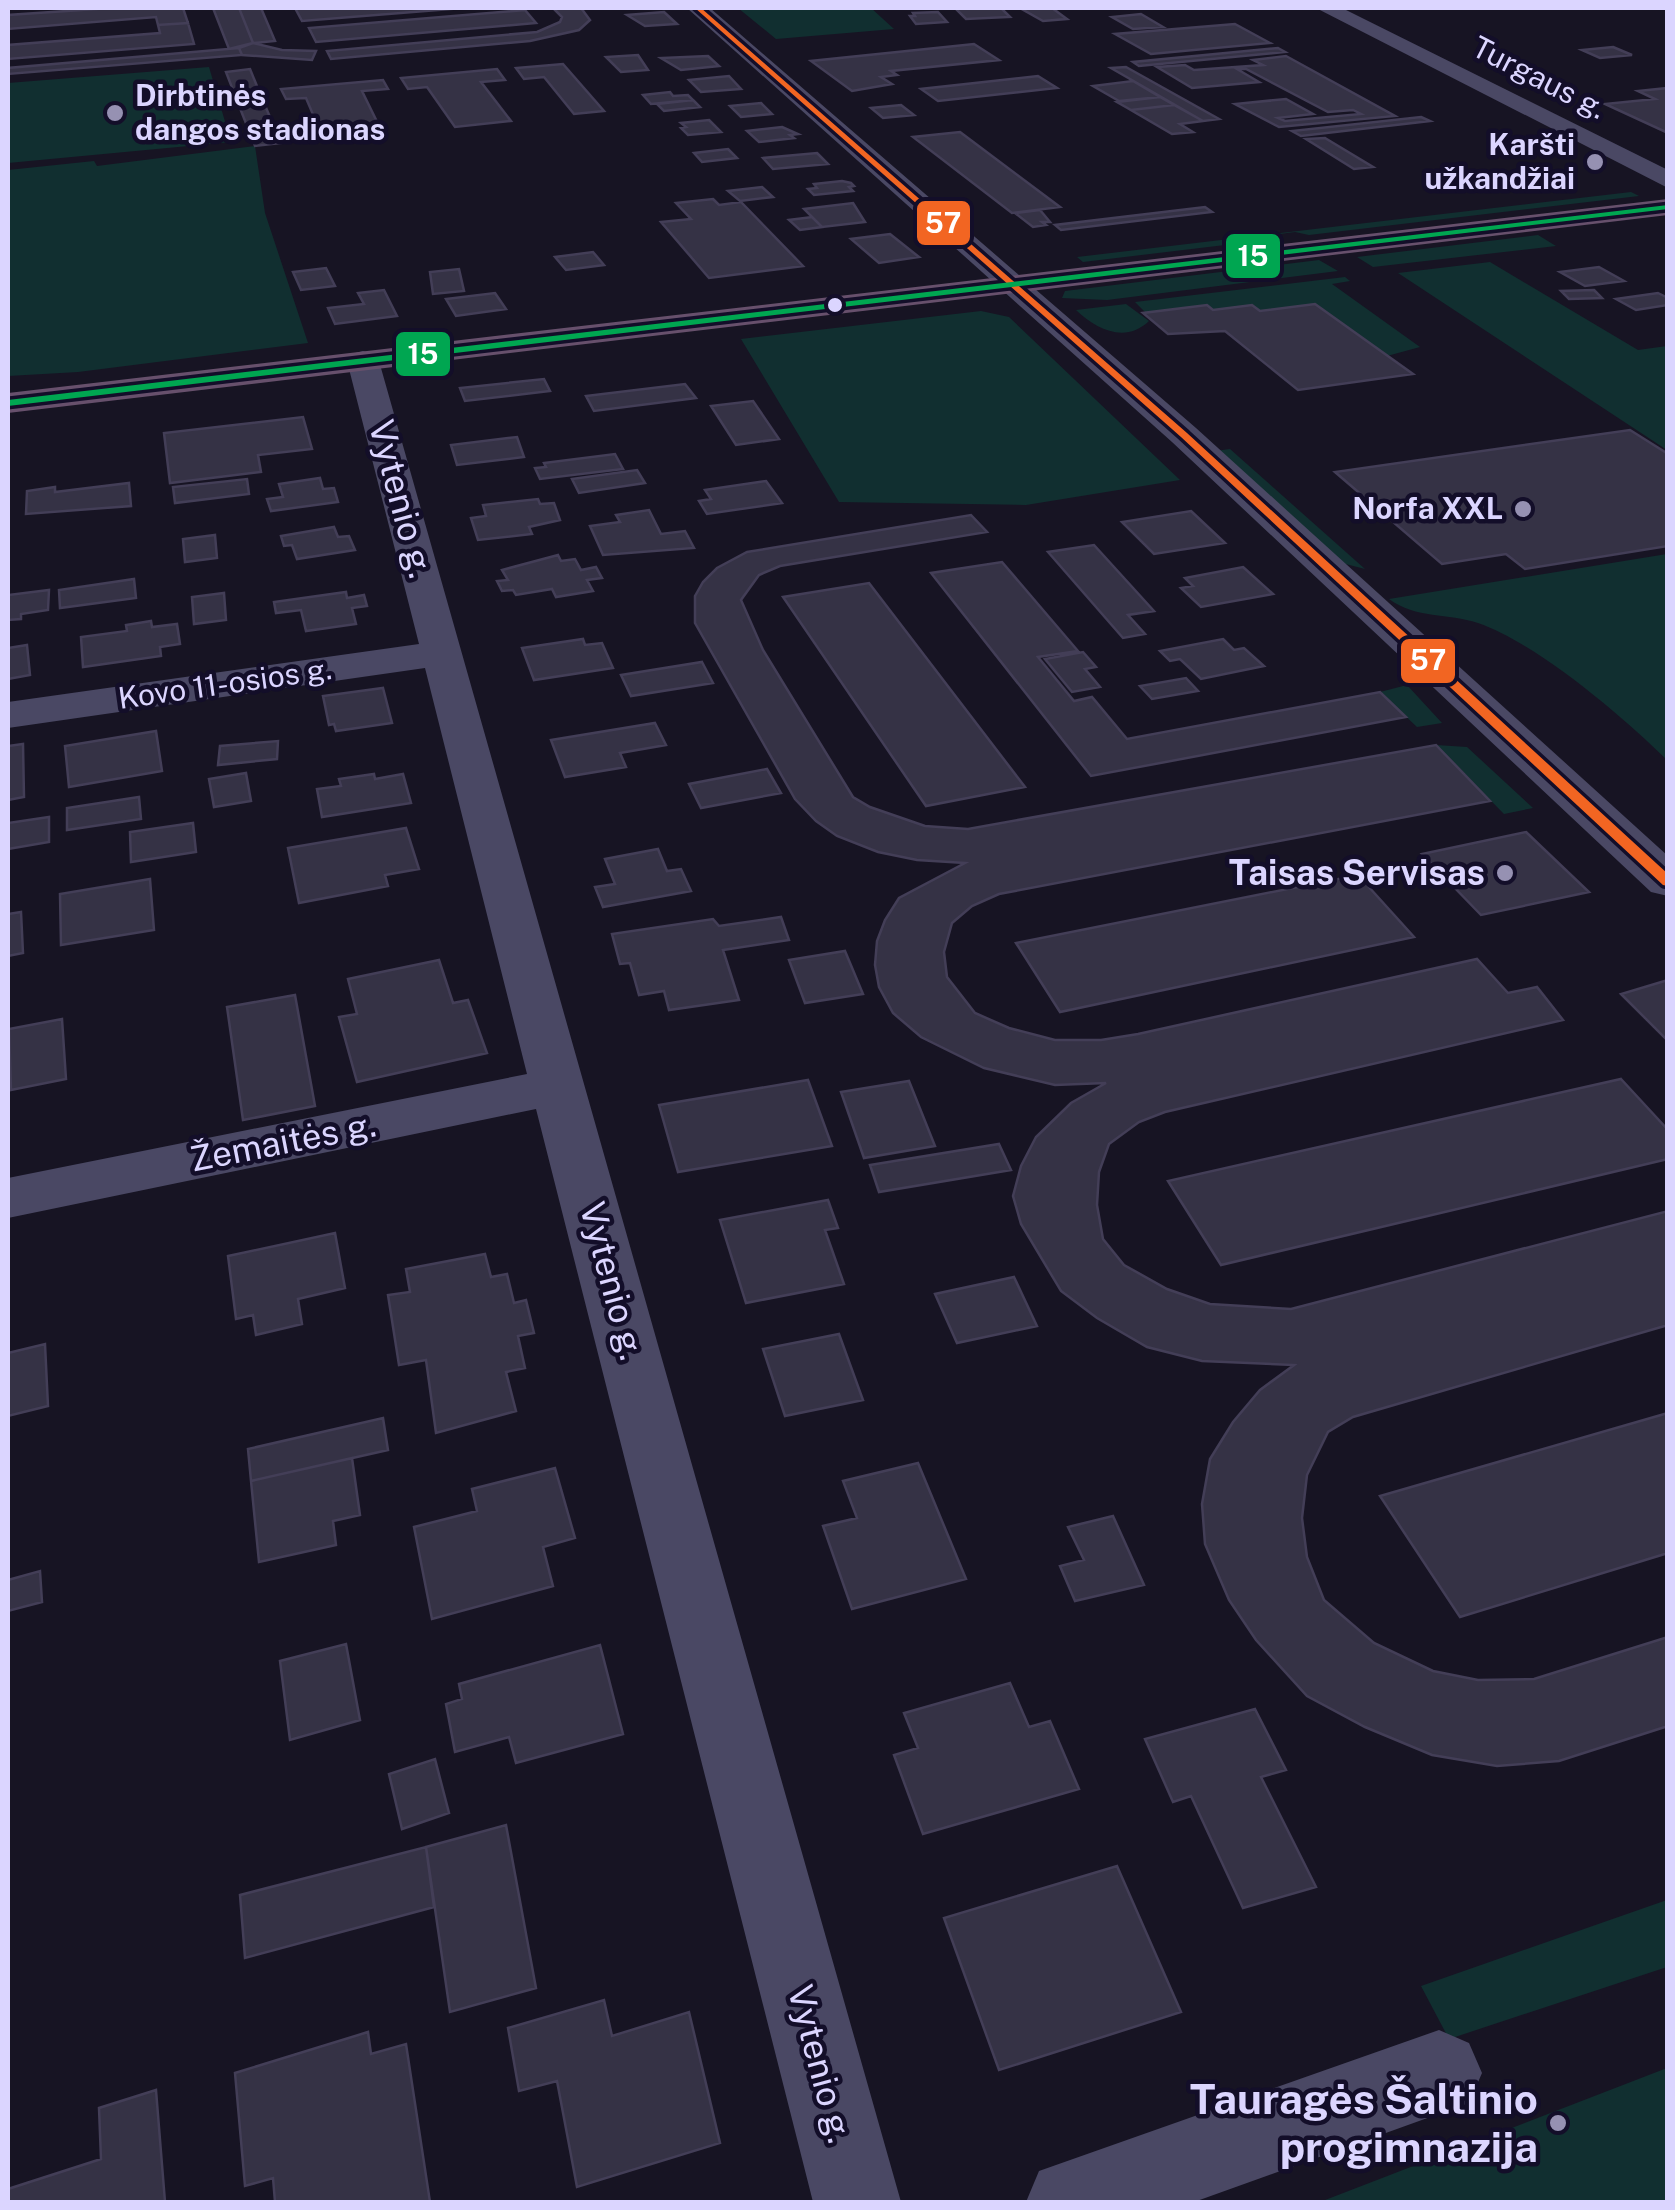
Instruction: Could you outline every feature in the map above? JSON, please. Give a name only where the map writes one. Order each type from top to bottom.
[{"type":"highway","points":[[8,403],[1668,207]]},
{"type":"street","points":[[698,8],[1184,436],[1668,882]]},
{"type":"street","name":"Turgaus g.","points":[[1326,8],[1668,180]]},
{"type":"street","name":"Vytenio g.","points":[[364,361],[857,2202]]},
{"type":"street","name":"Kovo 11-osios g.","points":[[8,715],[442,652]]},
{"type":"street","name":"Žemaitės g.","points":[[8,1198],[560,1086]]},
{"type":"street","points":[[1070,2202],[1439,2073]]},
{"type":"green space","points":[[738,8],[871,8],[894,29],[776,39]]},
{"type":"green space","name":"Dirbtinės dangos stadionas","points":[[209,67],[231,142],[8,163],[8,83]]},
{"type":"green space","points":[[255,146],[265,213],[308,343],[78,372],[8,376],[8,170],[94,161],[97,166]]},
{"type":"green space","points":[[1631,192],[1639,196],[1309,235],[1295,232],[1250,238],[1250,242],[1083,262],[1077,257]]},
{"type":"green space","points":[[1538,235],[1556,246],[1373,267],[1357,257]]},
{"type":"green space","points":[[1319,260],[1338,271],[1107,300],[1062,298],[1065,291]]},
{"type":"green space","points":[[1490,262],[1638,350],[1667,346],[1667,450],[1398,273]]},
{"type":"green space","points":[[1345,277],[1350,281],[1332,284],[1420,347],[1387,356],[1315,304],[1260,311],[1252,305],[1213,310],[1207,305],[1146,313],[1135,302]]},
{"type":"green space","points":[[1126,304],[1149,321],[1121,333],[1092,323],[1076,310]]},
{"type":"green space","points":[[981,311],[1009,317],[1180,480],[1026,505],[839,502],[741,339]]},
{"type":"green space","points":[[1230,449],[1365,569],[1334,561],[1215,451]]},
{"type":"green space","points":[[1667,554],[1667,760],[1603,703],[1527,647],[1478,623],[1421,613],[1389,599]]},
{"type":"green space","points":[[1407,685],[1442,723],[1417,727],[1380,692]]},
{"type":"green space","points":[[1436,745],[1467,747],[1533,808],[1504,814]]},
{"type":"green space","points":[[1667,1900],[1667,1967],[1449,2039],[1421,1986]]},
{"type":"green space","name":"Tauragės Šaltinio progimnazija","points":[[1667,2068],[1667,2202],[1320,2202]]},
{"type":"building","points":[[183,8],[188,23],[158,25],[156,17],[8,29],[8,15]]},
{"type":"building","points":[[213,8],[239,8],[253,43],[229,49]]},
{"type":"building","points":[[239,8],[261,8],[275,41],[253,43]]},
{"type":"building","points":[[295,8],[463,8],[302,21]]},
{"type":"building","points":[[553,8],[581,8],[590,20],[579,30],[530,41],[331,59],[327,51],[537,32],[560,22],[562,17]]},
{"type":"building","points":[[955,8],[1001,8],[1010,17],[966,19]]},
{"type":"building","points":[[1020,8],[1052,8],[1067,19],[1043,21]]},
{"type":"building","points":[[525,10],[536,23],[316,42],[309,28]]},
{"type":"building","points":[[664,12],[677,24],[645,26],[627,15]]},
{"type":"building","points":[[938,12],[947,22],[916,24],[910,16],[915,16],[913,13]]},
{"type":"building","points":[[1141,14],[1163,27],[1133,29],[1112,17]]},
{"type":"building","points":[[188,23],[194,44],[8,59],[8,45],[160,33],[158,25]]},
{"type":"building","points":[[1235,24],[1270,43],[1151,54],[1115,34]]},
{"type":"building","points":[[253,43],[282,50],[316,51],[312,60],[242,55],[239,48]]},
{"type":"building","points":[[974,44],[999,60],[891,71],[897,75],[881,77],[892,84],[852,91],[811,61]]},
{"type":"building","points":[[1613,47],[1632,55],[1600,58],[1582,50]]},
{"type":"building","points":[[239,48],[242,55],[8,74],[8,68]]},
{"type":"building","points":[[1278,48],[1285,52],[1139,66],[1133,62]]},
{"type":"building","points":[[638,55],[648,70],[621,72],[606,57]]},
{"type":"building","points":[[708,56],[719,66],[681,70],[661,58]]},
{"type":"building","points":[[1286,56],[1395,116],[1279,127],[1235,104],[1286,99],[1313,114],[1278,118],[1285,121],[1361,114],[1353,110],[1328,112],[1246,69],[1237,69],[1259,82],[1192,88],[1157,67],[1185,65],[1194,70],[1263,65],[1253,60]]},
{"type":"building","points":[[563,64],[604,111],[574,114],[544,77],[524,79],[516,68]]},
{"type":"building","points":[[1126,67],[1219,119],[1203,121],[1111,68]]},
{"type":"building","points":[[250,69],[261,96],[236,98],[226,72]]},
{"type":"building","points":[[497,69],[505,80],[481,82],[511,121],[455,127],[427,87],[408,89],[401,78]]},
{"type":"building","points":[[729,76],[741,89],[701,92],[689,80]]},
{"type":"building","points":[[1038,76],[1057,88],[938,101],[921,89]]},
{"type":"building","points":[[383,80],[388,89],[362,91],[382,132],[323,138],[306,98],[286,99],[281,89]]},
{"type":"building","points":[[1133,81],[1160,97],[1119,101],[1093,86]]},
{"type":"building","points":[[1668,88],[1668,133],[1605,104],[1655,99],[1638,91]]},
{"type":"building","points":[[670,92],[673,96],[688,95],[693,100],[651,104],[643,95]]},
{"type":"building","points":[[261,96],[281,143],[255,146],[236,98]]},
{"type":"building","points":[[1160,97],[1174,105],[1131,110],[1117,102]]},
{"type":"building","points":[[693,100],[700,107],[664,111],[657,104]]},
{"type":"building","points":[[761,103],[772,114],[741,117],[730,106]]},
{"type":"building","points":[[901,105],[914,115],[883,118],[871,108]]},
{"type":"building","points":[[1174,105],[1203,121],[1180,124],[1193,132],[1172,134],[1131,110]]},
{"type":"building","points":[[1421,117],[1430,121],[1301,136],[1292,131]]},
{"type":"building","points":[[709,120],[721,132],[688,135],[681,128],[686,127],[681,123]]},
{"type":"building","points":[[782,127],[798,134],[790,135],[794,138],[759,142],[747,131]]},
{"type":"building","points":[[960,132],[1060,207],[1012,213],[913,137]]},
{"type":"building","points":[[1325,138],[1373,167],[1354,169],[1306,139]]},
{"type":"building","points":[[728,149],[737,158],[702,162],[694,153]]},
{"type":"building","points":[[817,153],[828,164],[773,169],[763,158]]},
{"type":"building","points":[[851,183],[853,191],[814,195],[808,189],[817,188],[814,184]]},
{"type":"building","points":[[762,187],[773,197],[740,201],[728,191]]},
{"type":"building","points":[[713,199],[719,205],[741,202],[803,266],[709,278],[661,222],[691,219],[676,203]]},
{"type":"building","points":[[853,203],[865,222],[822,227],[804,209]]},
{"type":"building","points":[[1205,207],[1212,212],[1061,230],[1055,225]]},
{"type":"building","points":[[1040,210],[1050,222],[1042,222],[1046,225],[1033,227],[1015,213]]},
{"type":"building","points":[[812,217],[822,227],[800,230],[789,220]]},
{"type":"building","points":[[890,234],[919,257],[879,263],[851,239]]},
{"type":"building","points":[[593,252],[604,265],[566,270],[555,257]]},
{"type":"building","points":[[1599,267],[1624,281],[1585,286],[1560,272]]},
{"type":"building","points":[[326,268],[335,286],[301,290],[293,272]]},
{"type":"building","points":[[459,269],[464,291],[433,294],[430,272]]},
{"type":"building","points":[[384,290],[397,316],[335,324],[328,308],[364,304],[358,293]]},
{"type":"building","points":[[1594,290],[1602,298],[1569,299],[1561,291]]},
{"type":"building","points":[[495,293],[506,309],[456,316],[446,299]]},
{"type":"building","points":[[1658,293],[1668,298],[1668,305],[1636,310],[1616,299]]},
{"type":"building","points":[[1315,304],[1413,374],[1298,390],[1225,331],[1168,334],[1143,313],[1207,305],[1213,310],[1252,305],[1260,311]]},
{"type":"building","points":[[544,379],[550,391],[465,401],[460,388]]},
{"type":"building","points":[[685,384],[696,398],[594,411],[586,396]]},
{"type":"building","points":[[753,401],[779,439],[736,445],[711,406]]},
{"type":"building","points":[[303,417],[312,449],[258,455],[261,472],[170,483],[164,433]]},
{"type":"building","name":"Norfa XXL","points":[[1630,430],[1668,454],[1668,546],[1525,569],[1506,554],[1442,564],[1335,472]]},
{"type":"building","points":[[517,437],[524,457],[457,465],[451,445]]},
{"type":"building","points":[[615,454],[623,469],[540,479],[535,468],[546,467],[544,463]]},
{"type":"building","points":[[637,470],[645,483],[579,493],[572,479]]},
{"type":"building","points":[[320,478],[323,489],[334,488],[338,502],[271,511],[267,499],[283,497],[279,484]]},
{"type":"building","points":[[247,479],[249,494],[175,503],[173,487]]},
{"type":"building","points":[[766,481],[782,503],[707,514],[699,501],[711,499],[705,490]]},
{"type":"building","points":[[129,483],[131,506],[26,514],[27,491],[55,487],[55,492]]},
{"type":"building","points":[[538,499],[540,504],[554,503],[560,520],[529,527],[532,534],[478,540],[471,518],[486,516],[483,505]]},
{"type":"building","points":[[649,510],[661,534],[685,531],[694,548],[603,555],[590,526],[620,522],[616,515]]},
{"type":"building","points":[[1191,511],[1225,543],[1154,554],[1122,522]]},
{"type":"building","points":[[971,515],[987,532],[780,566],[759,575],[741,600],[763,650],[853,797],[870,807],[925,826],[968,829],[1436,745],[1490,801],[999,894],[972,906],[952,923],[944,952],[947,977],[975,1013],[1009,1028],[1055,1040],[1101,1040],[1138,1034],[1477,959],[1508,993],[1537,987],[1563,1020],[1165,1112],[1139,1122],[1109,1144],[1099,1172],[1097,1205],[1103,1239],[1124,1265],[1167,1289],[1210,1304],[1291,1309],[1668,1211],[1668,1325],[1353,1417],[1328,1432],[1307,1475],[1302,1518],[1307,1557],[1324,1600],[1374,1643],[1433,1671],[1478,1680],[1534,1679],[1668,1637],[1668,1726],[1559,1761],[1497,1766],[1432,1755],[1365,1727],[1307,1696],[1256,1640],[1229,1600],[1205,1544],[1202,1504],[1210,1459],[1233,1422],[1260,1390],[1294,1365],[1202,1361],[1147,1347],[1061,1291],[1021,1224],[1013,1196],[1021,1166],[1036,1137],[1071,1103],[1106,1083],[1055,1085],[984,1068],[921,1037],[893,1013],[879,987],[875,965],[877,941],[885,920],[899,898],[965,863],[917,860],[878,852],[837,836],[816,821],[795,799],[695,623],[695,596],[703,582],[717,568],[747,552]]},
{"type":"building","points":[[334,527],[338,537],[349,536],[355,550],[297,559],[292,545],[284,546],[281,536]]},
{"type":"building","points":[[215,535],[217,558],[185,562],[183,539]]},
{"type":"building","points":[[1094,545],[1154,611],[1128,615],[1145,634],[1123,638],[1048,552]]},
{"type":"building","points":[[558,555],[561,561],[575,559],[581,570],[596,567],[602,578],[587,580],[593,591],[556,597],[552,589],[516,595],[513,590],[502,591],[497,581],[508,580],[502,570]]},
{"type":"building","points":[[1002,562],[1078,651],[1038,657],[1074,701],[1092,697],[1127,739],[1380,692],[1406,717],[1091,776],[931,573]]},
{"type":"building","points":[[1243,567],[1273,594],[1201,607],[1181,588],[1193,586],[1185,578]]},
{"type":"building","points":[[134,579],[136,598],[60,608],[59,590]]},
{"type":"building","points":[[869,583],[1025,787],[926,806],[783,597]]},
{"type":"building","points":[[49,590],[48,610],[8,620],[8,595]]},
{"type":"building","points":[[346,592],[347,598],[364,595],[367,606],[352,608],[356,624],[306,631],[301,610],[276,613],[274,602]]},
{"type":"building","points":[[224,593],[226,620],[194,624],[192,597]]},
{"type":"building","points":[[151,621],[152,627],[177,624],[180,644],[160,647],[161,656],[83,667],[81,637],[127,631],[126,625]]},
{"type":"building","points":[[583,639],[585,645],[602,643],[613,668],[534,680],[522,648]]},
{"type":"building","points":[[1223,639],[1234,650],[1244,648],[1264,666],[1201,679],[1180,659],[1170,661],[1160,651]]},
{"type":"building","points":[[27,645],[30,675],[8,679],[8,648]]},
{"type":"building","points":[[1083,652],[1096,667],[1085,669],[1100,687],[1072,692],[1045,659]]},
{"type":"building","points":[[702,662],[713,683],[631,696],[621,675]]},
{"type":"building","points":[[1186,678],[1198,691],[1152,699],[1140,686]]},
{"type":"building","points":[[383,688],[392,723],[336,731],[334,724],[329,725],[323,696]]},
{"type":"building","points":[[655,723],[666,745],[620,753],[626,767],[565,777],[551,740]]},
{"type":"building","points":[[156,731],[162,771],[69,787],[65,746]]},
{"type":"building","points":[[278,741],[277,759],[218,765],[220,746]]},
{"type":"building","points":[[23,744],[24,797],[8,800],[8,746]]},
{"type":"building","points":[[767,769],[781,793],[701,808],[689,784]]},
{"type":"building","points":[[246,773],[251,801],[214,807],[209,779]]},
{"type":"building","points":[[374,774],[375,779],[403,774],[411,803],[322,817],[317,789],[341,786],[339,779]]},
{"type":"building","points":[[139,797],[141,819],[67,830],[67,808]]},
{"type":"building","points":[[49,817],[49,842],[8,849],[8,823]]},
{"type":"building","points":[[193,823],[196,852],[131,862],[130,832]]},
{"type":"building","points":[[406,828],[419,869],[385,875],[388,886],[299,903],[288,848]]},
{"type":"building","name":"Taisas Servisas","points":[[1526,832],[1589,892],[1481,915],[1422,854]]},
{"type":"building","points":[[658,849],[667,871],[681,869],[691,891],[603,907],[595,887],[615,884],[605,859]]},
{"type":"building","points":[[1358,875],[1414,937],[1060,1012],[1016,943]]},
{"type":"building","points":[[150,879],[154,930],[61,945],[60,894]]},
{"type":"building","points":[[21,912],[23,953],[8,956],[8,914]]},
{"type":"building","points":[[781,917],[789,940],[723,950],[739,1000],[669,1010],[664,991],[639,995],[630,963],[620,964],[612,934],[713,919],[719,926]]},
{"type":"building","points":[[845,951],[863,994],[805,1003],[789,960]]},
{"type":"building","points":[[439,960],[453,1003],[468,1000],[487,1053],[357,1082],[339,1017],[357,1014],[348,979]]},
{"type":"building","points":[[1668,980],[1668,1041],[1621,994]]},
{"type":"building","points":[[295,995],[315,1106],[243,1120],[227,1007]]},
{"type":"building","points":[[62,1019],[66,1079],[11,1090],[9,1029]]},
{"type":"building","points":[[1621,1079],[1668,1130],[1668,1159],[1221,1265],[1168,1181]]},
{"type":"building","points":[[808,1080],[832,1146],[678,1172],[659,1105]]},
{"type":"building","points":[[909,1081],[935,1146],[864,1158],[841,1092]]},
{"type":"building","points":[[999,1144],[1011,1170],[879,1192],[870,1165]]},
{"type":"building","points":[[828,1200],[838,1228],[825,1230],[844,1284],[746,1303],[720,1220]]},
{"type":"building","points":[[335,1233],[345,1288],[298,1299],[302,1324],[256,1335],[253,1315],[236,1319],[228,1256]]},
{"type":"building","points":[[485,1254],[491,1277],[507,1274],[514,1303],[526,1300],[534,1333],[518,1336],[525,1368],[506,1372],[516,1411],[436,1433],[426,1360],[399,1365],[388,1295],[410,1292],[406,1269]]},
{"type":"building","points":[[1014,1277],[1037,1326],[957,1343],[935,1294]]},
{"type":"building","points":[[839,1334],[863,1400],[785,1416],[763,1349]]},
{"type":"building","points":[[45,1344],[48,1406],[8,1416],[8,1353]]},
{"type":"building","points":[[1668,1413],[1668,1553],[1460,1617],[1380,1496]]},
{"type":"building","points":[[383,1418],[388,1450],[251,1481],[248,1449]]},
{"type":"building","points":[[352,1458],[360,1515],[333,1521],[336,1545],[259,1562],[251,1481]]},
{"type":"building","points":[[918,1463],[966,1579],[852,1609],[823,1526],[857,1518],[843,1481]]},
{"type":"building","points":[[555,1468],[575,1538],[543,1547],[553,1586],[432,1619],[414,1527],[477,1511],[472,1489]]},
{"type":"building","points":[[1113,1516],[1144,1585],[1075,1601],[1060,1566],[1084,1560],[1068,1527]]},
{"type":"building","points":[[40,1571],[42,1602],[8,1611],[8,1580]]},
{"type":"building","points":[[346,1644],[360,1720],[290,1740],[280,1661]]},
{"type":"building","points":[[600,1645],[623,1734],[516,1763],[509,1737],[455,1752],[446,1704],[462,1699],[459,1684]]},
{"type":"building","points":[[1010,1683],[1029,1727],[1050,1721],[1079,1789],[923,1834],[894,1755],[918,1748],[904,1713]]},
{"type":"building","points":[[1255,1709],[1286,1770],[1261,1777],[1316,1887],[1243,1908],[1191,1796],[1173,1802],[1145,1739]]},
{"type":"building","points":[[435,1759],[449,1813],[402,1829],[389,1774]]},
{"type":"building","points":[[506,1825],[536,1988],[450,2012],[426,1847]]},
{"type":"building","points":[[426,1847],[434,1907],[245,1958],[240,1895]]},
{"type":"building","points":[[1117,1866],[1181,2012],[999,2070],[944,1918]]},
{"type":"building","points":[[604,2000],[612,2036],[689,2012],[720,2143],[577,2187],[557,2081],[519,2091],[508,2028]]},
{"type":"building","points":[[368,2032],[371,2054],[406,2044],[430,2202],[275,2202],[273,2178],[245,2186],[235,2073]]},
{"type":"building","points":[[156,2090],[165,2202],[8,2202],[8,2189],[101,2159],[99,2108]]},
{"type":"transit line","name":"57","points":[[698,8],[1184,435],[1668,882]]},
{"type":"transit line","name":"15","points":[[8,403],[1668,207]]},
{"type":"place","name":"Dirbtinės dangos stadionas","points":[[115,113]]},
{"type":"place","name":"Karšti užkandžiai","points":[[1595,162]]},
{"type":"place","name":"Norfa XXL","points":[[1523,509]]},
{"type":"place","name":"Taisas Servisas","points":[[1505,873]]},
{"type":"place","name":"Tauragės Šaltinio progimnazija","points":[[1558,2123]]}]
